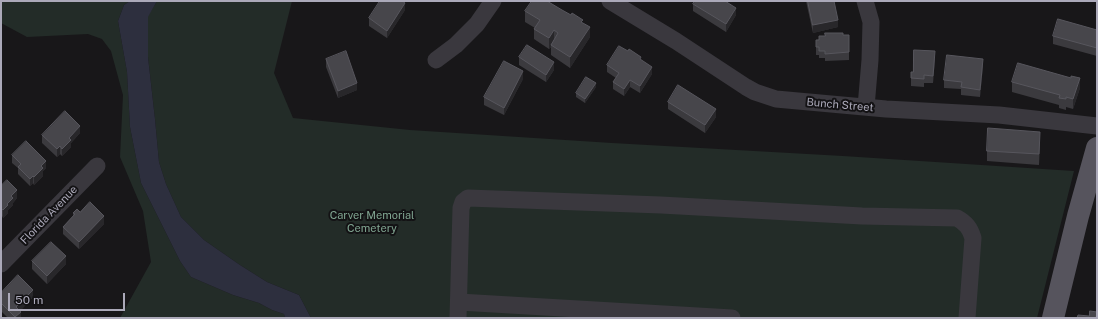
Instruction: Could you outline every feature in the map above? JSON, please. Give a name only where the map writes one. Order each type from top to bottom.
[{"type":"main road","points":[[1053,318],[1078,216],[1097,148]]},
{"type":"street","points":[[436,60],[456,45],[477,24],[493,1]]},
{"type":"street","name":"Bunch Street","points":[[610,1],[676,41],[755,92],[776,99],[866,107],[999,115],[1097,126]]},
{"type":"street","points":[[865,1],[871,22],[870,60],[866,107]]},
{"type":"street","name":"Florida Avenue","points":[[1,264],[97,166]]},
{"type":"street","points":[[732,318],[458,310],[461,208],[463,202],[468,198],[661,205],[862,216],[957,218],[966,223],[971,230],[973,238],[967,318]]},
{"type":"green space","points":[[1,1],[130,1],[124,5],[118,21],[127,72],[130,127],[141,183],[180,261],[191,277],[233,295],[259,303],[284,314],[285,318],[120,318],[151,262],[143,211],[120,157],[123,95],[111,51],[102,39],[88,34],[27,37],[1,23]]},
{"type":"green space","name":"Carver Memorial Cemetery","points":[[157,1],[292,1],[274,73],[293,118],[410,130],[1074,171],[1037,318],[311,318],[299,295],[267,282],[240,265],[204,240],[181,217],[166,184],[159,162],[148,57],[148,16]]},
{"type":"water","points":[[130,1],[157,1],[148,17],[148,57],[159,162],[166,184],[181,217],[204,240],[240,265],[267,282],[299,295],[311,318],[285,318],[284,314],[259,303],[233,295],[191,277],[180,261],[141,183],[130,127],[127,72],[118,21],[124,5]]},
{"type":"building","points":[[380,1],[402,1],[405,3],[387,31],[369,18]]},
{"type":"building","points":[[532,1],[547,1],[571,15],[572,13],[583,20],[581,22],[590,27],[570,57],[551,45],[558,33],[554,30],[549,38],[534,29],[540,20],[525,11]]},
{"type":"building","points":[[695,1],[725,1],[736,8],[726,24],[693,4]]},
{"type":"building","points":[[808,1],[834,1],[838,20],[813,25]]},
{"type":"building","points":[[1058,19],[1097,30],[1097,48],[1053,36]]},
{"type":"building","points":[[825,33],[843,33],[843,35],[849,35],[849,52],[825,54],[825,51],[819,51],[819,47],[816,47],[816,40],[819,40],[819,36],[825,36]]},
{"type":"building","points":[[527,45],[554,62],[546,75],[519,57]]},
{"type":"building","points":[[619,46],[628,51],[629,49],[652,67],[640,86],[630,80],[624,89],[613,82],[619,73],[607,65]]},
{"type":"building","points":[[914,50],[935,51],[933,76],[924,75],[924,79],[911,78],[911,72],[913,72]]},
{"type":"building","points":[[346,51],[357,83],[338,91],[326,59]]},
{"type":"building","points":[[947,55],[983,59],[980,90],[961,87],[962,82],[944,80]]},
{"type":"building","points":[[504,61],[523,71],[504,108],[484,97]]},
{"type":"building","points":[[1018,63],[1071,78],[1071,76],[1080,78],[1073,99],[1066,97],[1066,99],[1059,98],[1060,95],[1012,82]]},
{"type":"building","points":[[586,77],[596,83],[585,99],[576,93]]},
{"type":"building","points":[[678,85],[716,109],[705,125],[668,102]]},
{"type":"building","points":[[65,111],[80,126],[69,138],[71,140],[62,149],[60,146],[57,149],[42,135]]},
{"type":"building","points":[[988,128],[1040,132],[1039,154],[987,151]]},
{"type":"building","points":[[26,141],[46,161],[41,166],[43,168],[30,179],[18,167],[21,164],[12,155]]},
{"type":"building","points":[[7,180],[17,190],[11,196],[13,198],[7,204],[8,205],[1,210],[1,186]]},
{"type":"building","points":[[90,202],[104,216],[79,242],[63,227],[75,214],[73,213],[77,209],[80,212]]},
{"type":"building","points":[[51,242],[66,256],[47,276],[32,261]]},
{"type":"building","points":[[18,275],[33,290],[16,307],[21,312],[15,317],[1,303],[1,293]]},
{"type":"building","points":[[1090,311],[1097,312],[1097,318],[1077,318],[1078,315],[1089,316]]}]
